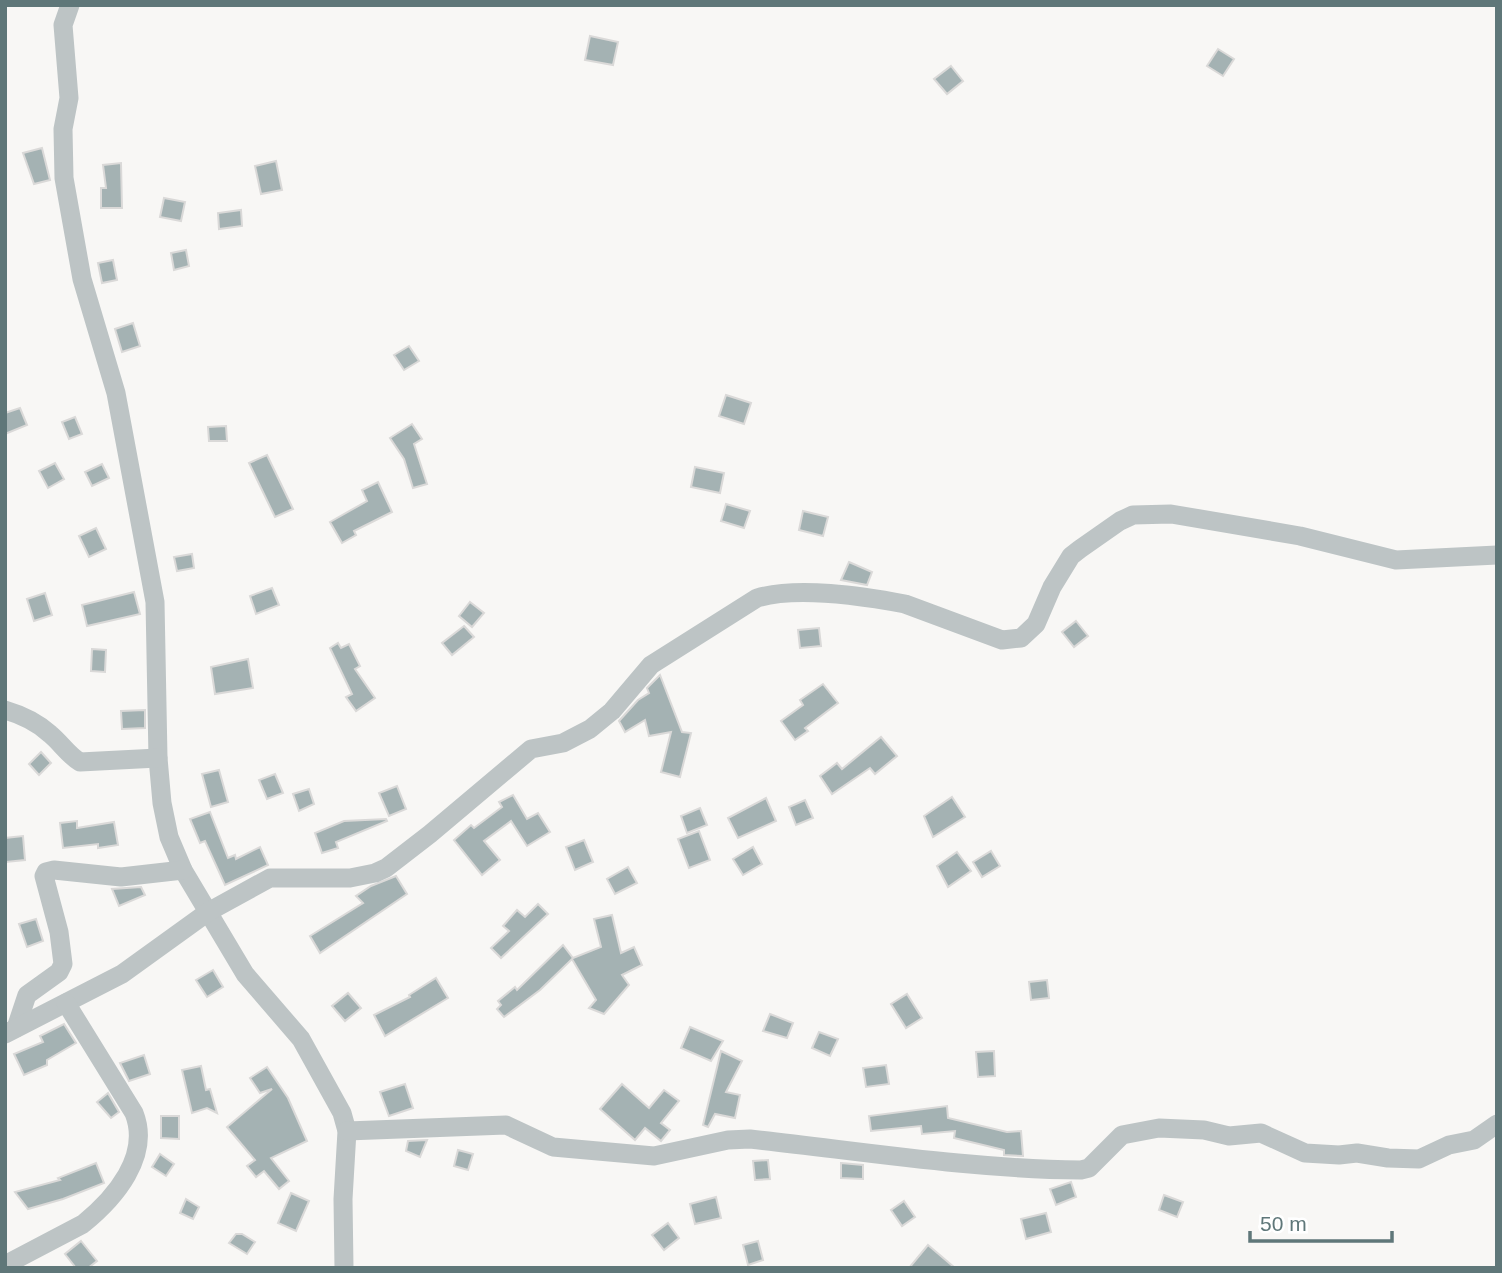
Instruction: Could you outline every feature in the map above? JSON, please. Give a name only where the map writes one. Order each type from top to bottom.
[{"type":"street","points":[[71,5],[62,24],[69,99],[63,129],[64,178],[82,279],[116,393],[155,602],[158,758],[162,803],[167,826],[183,870],[245,974],[301,1039],[342,1113],[347,1131],[343,1199],[344,1268]]},
{"type":"street","points":[[11,1031],[122,974],[208,912],[277,876],[350,878],[386,868],[531,750],[563,743],[590,729],[612,712],[651,666],[763,596],[825,593],[905,604],[1002,640],[1021,638],[1036,624],[1052,587],[1071,556],[1121,521],[1133,515],[1149,513],[1171,514],[1300,536],[1396,560],[1497,555]]},
{"type":"street","points":[[5,710],[23,715],[50,734],[80,762],[158,758]]},
{"type":"street","points":[[11,1031],[27,995],[59,972],[63,964],[59,932],[44,876],[46,872],[54,870],[121,877],[183,870]]},
{"type":"street","points":[[5,1265],[83,1224],[94,1215],[131,1170],[136,1159],[139,1125],[134,1113],[66,1003]]},
{"type":"street","points":[[347,1131],[506,1125],[553,1147],[654,1156],[729,1140],[750,1139],[1021,1170],[1081,1170],[1089,1168],[1122,1135],[1159,1128],[1203,1129],[1229,1136],[1261,1133],[1305,1153],[1339,1156],[1357,1153],[1419,1159],[1449,1145],[1474,1140],[1497,1124]]},
{"type":"building","points":[[590,36],[618,42],[613,65],[585,60]]},
{"type":"building","points":[[1218,49],[1234,59],[1223,76],[1207,66]]},
{"type":"building","points":[[951,66],[963,81],[947,94],[934,79]]},
{"type":"building","points":[[42,148],[50,180],[34,184],[23,153]]},
{"type":"building","points":[[276,161],[282,190],[261,194],[255,166]]},
{"type":"building","points":[[121,163],[122,208],[101,208],[101,188],[106,188],[103,165]]},
{"type":"building","points":[[164,198],[185,202],[181,221],[160,217]]},
{"type":"building","points":[[241,210],[242,226],[219,229],[218,213]]},
{"type":"building","points":[[186,250],[189,266],[174,270],[171,253]]},
{"type":"building","points":[[113,260],[117,280],[102,283],[98,263]]},
{"type":"building","points":[[133,323],[140,346],[122,352],[115,329]]},
{"type":"building","points":[[409,346],[419,361],[404,370],[394,355]]},
{"type":"building","points":[[726,395],[751,403],[744,424],[719,416]]},
{"type":"building","points":[[20,408],[27,425],[5,434],[5,413]]},
{"type":"building","points":[[75,417],[82,434],[69,439],[62,422]]},
{"type":"building","points":[[412,424],[422,439],[414,444],[427,484],[413,488],[404,459],[390,438]]},
{"type":"building","points":[[226,426],[227,441],[209,441],[208,427]]},
{"type":"building","points":[[267,455],[293,509],[275,517],[249,463]]},
{"type":"building","points":[[55,463],[64,479],[48,488],[39,471]]},
{"type":"building","points":[[102,464],[109,478],[92,486],[85,472]]},
{"type":"building","points":[[695,467],[724,473],[720,493],[691,487]]},
{"type":"building","points":[[378,482],[392,512],[354,531],[356,535],[342,543],[330,522],[367,501],[362,490]]},
{"type":"building","points":[[726,504],[750,511],[744,528],[721,521]]},
{"type":"building","points":[[803,511],[828,517],[823,536],[799,530]]},
{"type":"building","points":[[96,528],[106,549],[89,557],[79,536]]},
{"type":"building","points":[[192,554],[194,568],[177,571],[174,557]]},
{"type":"building","points":[[849,562],[872,572],[867,585],[841,580]]},
{"type":"building","points":[[272,588],[279,605],[256,614],[250,596]]},
{"type":"building","points":[[134,592],[140,614],[87,626],[82,605]]},
{"type":"building","points":[[45,593],[52,615],[34,621],[27,599]]},
{"type":"building","points":[[470,602],[484,613],[472,627],[459,616]]},
{"type":"building","points":[[1076,621],[1088,636],[1074,647],[1062,632]]},
{"type":"building","points":[[464,626],[474,637],[452,655],[442,643]]},
{"type":"building","points":[[819,628],[821,646],[800,648],[798,630]]},
{"type":"building","points":[[338,643],[341,648],[349,644],[360,666],[355,669],[375,698],[356,711],[346,697],[352,694],[330,648]]},
{"type":"building","points":[[92,649],[106,650],[105,672],[91,671]]},
{"type":"building","points":[[248,659],[253,688],[215,694],[211,667]]},
{"type":"building","points":[[660,675],[682,732],[691,733],[680,777],[661,772],[671,732],[649,736],[645,720],[625,732],[619,721],[638,700],[649,693],[647,688]]},
{"type":"building","points":[[823,684],[838,703],[805,728],[808,731],[795,740],[781,721],[803,705],[800,700]]},
{"type":"building","points":[[145,710],[145,728],[122,729],[121,711]]},
{"type":"building","points":[[881,737],[897,756],[875,774],[870,768],[832,794],[820,776],[837,763],[842,769]]},
{"type":"building","points":[[41,752],[51,763],[39,775],[29,764]]},
{"type":"building","points":[[219,770],[228,802],[211,807],[202,774]]},
{"type":"building","points":[[275,774],[283,793],[267,799],[259,780]]},
{"type":"building","points":[[397,786],[406,809],[389,816],[379,793]]},
{"type":"building","points":[[309,789],[314,804],[299,811],[293,794]]},
{"type":"building","points":[[513,795],[527,819],[538,813],[550,832],[527,846],[511,821],[484,841],[500,860],[482,875],[454,840],[471,825],[474,828],[502,807],[499,802]]},
{"type":"building","points":[[952,797],[965,817],[933,837],[924,816]]},
{"type":"building","points":[[766,798],[776,821],[738,838],[728,818]]},
{"type":"building","points":[[805,800],[813,818],[796,825],[789,807]]},
{"type":"building","points":[[700,808],[707,825],[687,833],[681,816]]},
{"type":"building","points":[[210,812],[228,858],[235,855],[236,859],[260,847],[268,865],[225,885],[205,841],[200,843],[190,819]]},
{"type":"building","points":[[77,821],[77,828],[114,822],[118,845],[63,848],[60,823]]},
{"type":"building","points":[[344,821],[387,821],[336,842],[338,848],[322,853],[315,833]]},
{"type":"building","points":[[699,831],[710,860],[689,868],[678,839]]},
{"type":"building","points":[[23,836],[25,860],[6,862],[5,838]]},
{"type":"building","points":[[584,840],[593,862],[575,870],[566,847]]},
{"type":"building","points":[[753,847],[762,864],[743,875],[733,859]]},
{"type":"building","points":[[991,851],[1000,866],[982,877],[973,862]]},
{"type":"building","points":[[957,852],[971,871],[948,887],[937,866]]},
{"type":"building","points":[[628,867],[637,883],[615,894],[607,879]]},
{"type":"building","points":[[396,876],[407,894],[320,953],[310,936],[363,903],[356,896],[371,886]]},
{"type":"building","points":[[141,887],[145,895],[119,906],[112,889]]},
{"type":"building","points":[[538,904],[548,914],[501,958],[491,948],[509,931],[503,926],[517,910],[525,917]]},
{"type":"building","points":[[612,915],[621,953],[634,947],[642,965],[622,975],[629,985],[604,1014],[589,1008],[596,1000],[572,959],[540,990],[504,1017],[497,1009],[501,1005],[498,1001],[515,987],[517,990],[563,945],[573,958],[601,947],[594,919]]},
{"type":"building","points":[[36,919],[43,941],[27,947],[19,924]]},
{"type":"building","points":[[213,970],[223,987],[207,997],[196,980]]},
{"type":"building","points":[[436,978],[448,998],[385,1036],[374,1015],[410,997],[409,995]]},
{"type":"building","points":[[1047,980],[1049,998],[1031,1000],[1029,982]]},
{"type":"building","points":[[348,993],[361,1008],[345,1021],[332,1006]]},
{"type":"building","points":[[907,994],[922,1018],[906,1028],[891,1004]]},
{"type":"building","points":[[770,1014],[793,1023],[787,1038],[763,1031]]},
{"type":"building","points":[[64,1024],[76,1043],[47,1060],[47,1065],[24,1075],[14,1054],[43,1042],[40,1036]]},
{"type":"building","points":[[690,1027],[723,1041],[711,1061],[681,1048]]},
{"type":"building","points":[[819,1032],[838,1039],[830,1056],[812,1048]]},
{"type":"building","points":[[721,1051],[742,1061],[726,1092],[740,1095],[735,1118],[715,1114],[708,1127],[703,1125]]},
{"type":"building","points":[[994,1051],[995,1076],[978,1077],[976,1052]]},
{"type":"building","points":[[144,1055],[150,1074],[129,1081],[120,1063]]},
{"type":"building","points":[[886,1065],[889,1084],[866,1087],[863,1068]]},
{"type":"building","points":[[201,1066],[206,1090],[210,1089],[217,1113],[207,1108],[192,1113],[182,1070]]},
{"type":"building","points":[[267,1067],[288,1098],[307,1141],[271,1158],[289,1181],[279,1189],[264,1171],[256,1177],[247,1166],[255,1160],[227,1127],[272,1089],[260,1093],[250,1078]]},
{"type":"building","points":[[405,1084],[413,1108],[389,1116],[380,1092]]},
{"type":"building","points":[[622,1084],[649,1108],[664,1090],[679,1101],[661,1123],[670,1130],[661,1141],[645,1128],[635,1140],[600,1109]]},
{"type":"building","points":[[108,1093],[119,1112],[111,1118],[97,1102]]},
{"type":"building","points":[[947,1106],[948,1118],[1007,1132],[1021,1131],[1023,1156],[1004,1155],[1004,1150],[954,1138],[955,1131],[922,1134],[921,1126],[871,1131],[869,1116]]},
{"type":"building","points":[[161,1116],[179,1116],[179,1139],[161,1138]]},
{"type":"building","points":[[427,1140],[420,1157],[406,1151],[408,1141]]},
{"type":"building","points":[[458,1150],[473,1154],[468,1170],[454,1166]]},
{"type":"building","points":[[160,1154],[174,1164],[166,1176],[152,1167]]},
{"type":"building","points":[[768,1160],[770,1179],[755,1180],[753,1161]]},
{"type":"building","points":[[96,1163],[104,1183],[63,1199],[28,1209],[15,1192],[60,1180],[58,1178]]},
{"type":"building","points":[[841,1163],[863,1165],[863,1179],[841,1178]]},
{"type":"building","points":[[1071,1182],[1076,1197],[1056,1205],[1050,1189]]},
{"type":"building","points":[[291,1193],[309,1201],[296,1231],[278,1223]]},
{"type":"building","points":[[1164,1195],[1183,1202],[1177,1217],[1159,1210]]},
{"type":"building","points":[[716,1197],[721,1218],[695,1224],[690,1204]]},
{"type":"building","points":[[186,1199],[199,1207],[193,1219],[180,1213]]},
{"type":"building","points":[[904,1201],[915,1217],[902,1226],[891,1210]]},
{"type":"building","points":[[1046,1213],[1051,1232],[1026,1239],[1021,1219]]},
{"type":"building","points":[[668,1223],[679,1238],[664,1250],[652,1235]]},
{"type":"building","points":[[236,1234],[242,1234],[255,1242],[247,1254],[229,1243]]},
{"type":"building","points":[[81,1241],[97,1261],[88,1268],[76,1268],[65,1254]]},
{"type":"building","points":[[758,1241],[763,1260],[748,1265],[743,1245]]},
{"type":"building","points":[[928,1245],[955,1268],[909,1268]]}]
